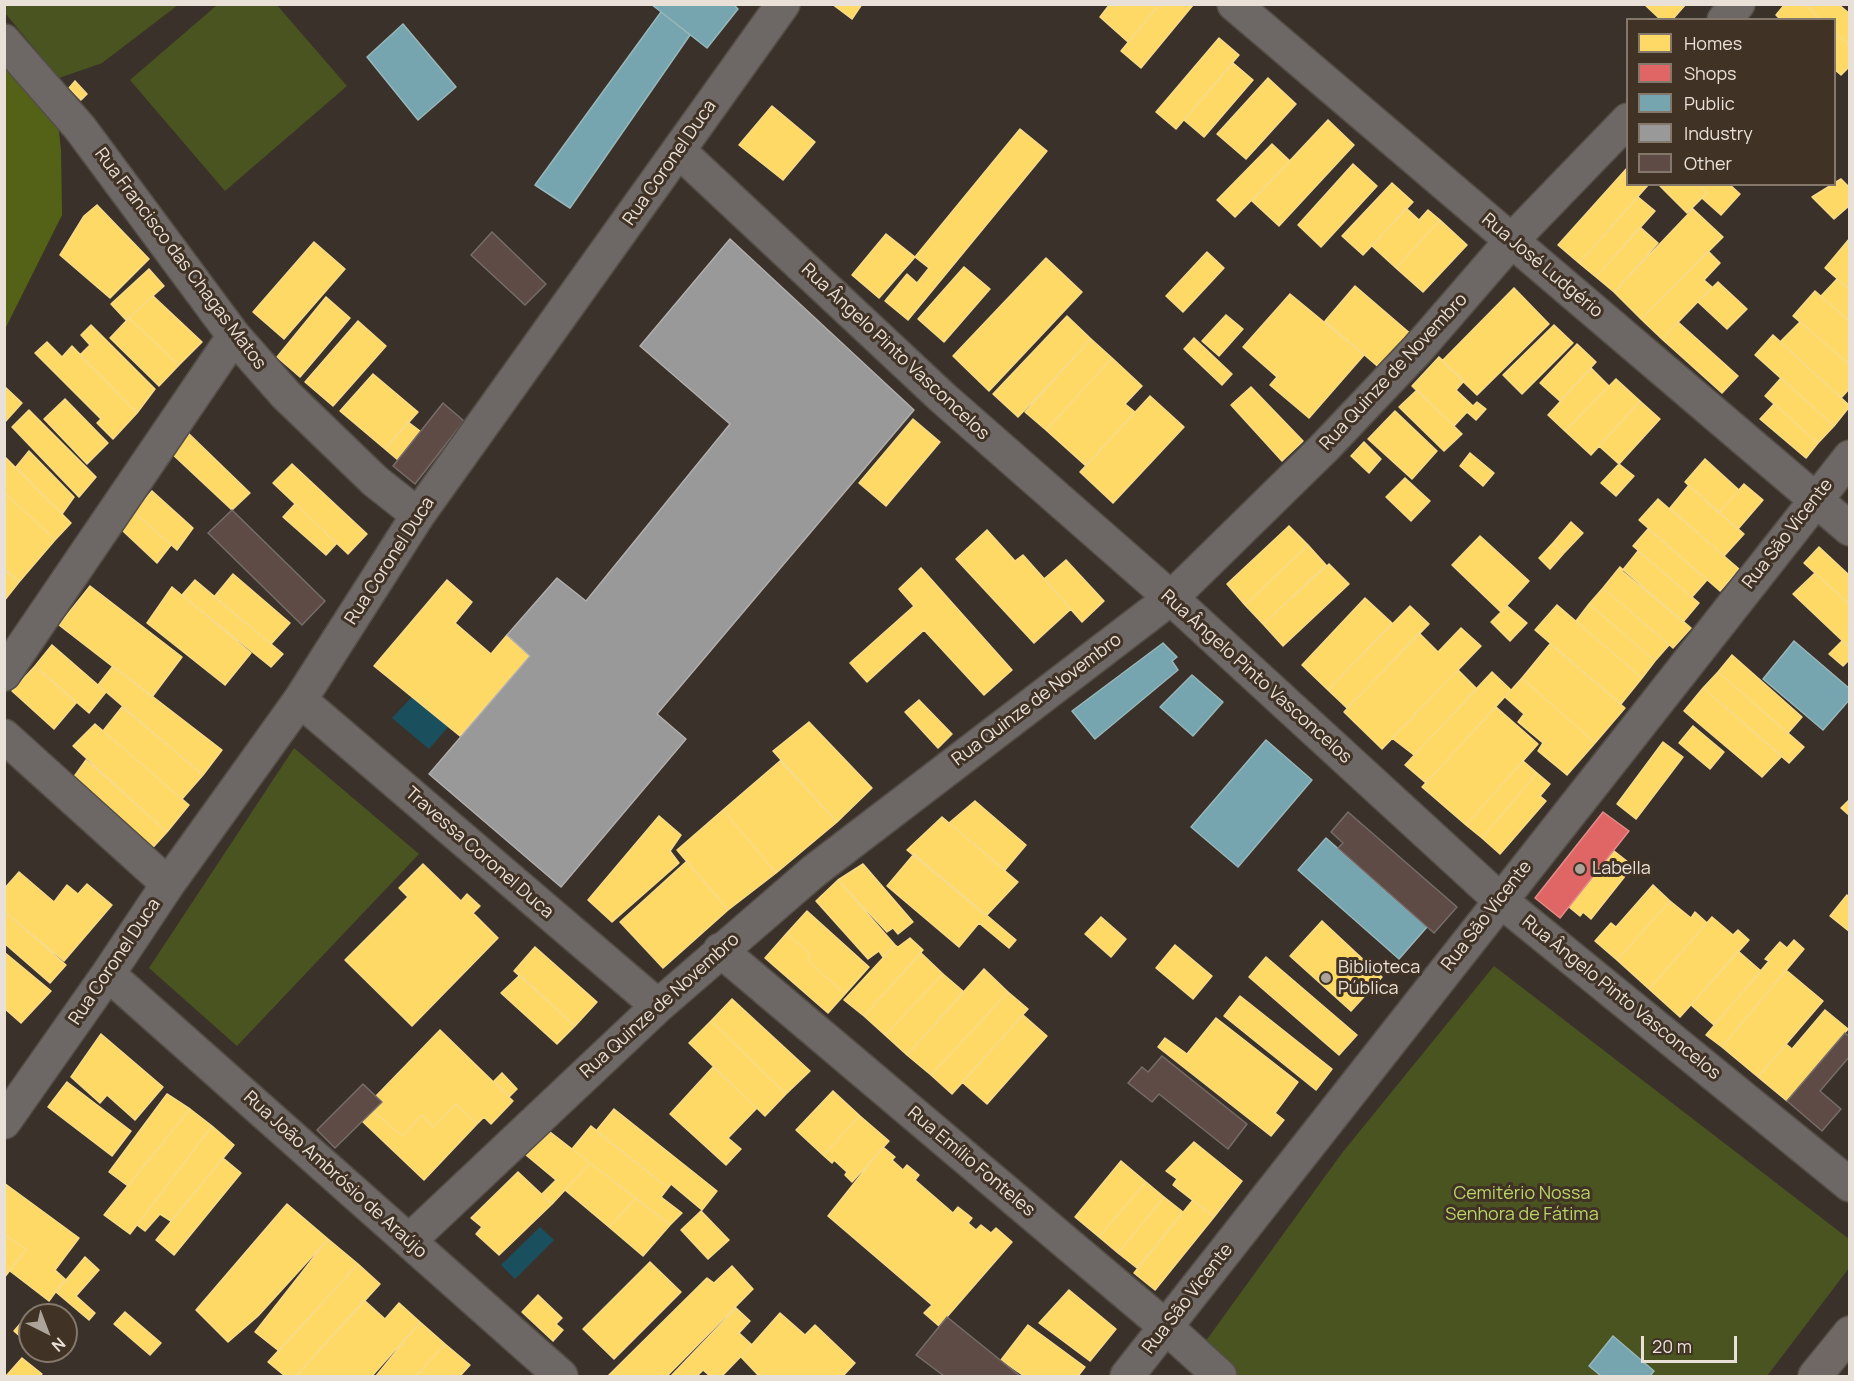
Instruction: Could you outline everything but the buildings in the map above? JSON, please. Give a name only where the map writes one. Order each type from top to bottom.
[{"type":"main road","points":[[1815,1377],[1850,1333]]},
{"type":"street","name":"Rua Coronel Duca","points":[[4,1122],[168,884],[300,700],[418,515],[783,4]]},
{"type":"street","name":"Rua José Ludgério","points":[[1234,4],[1850,529]]},
{"type":"street","points":[[1726,18],[1738,4]]},
{"type":"street","name":"Rua Francisco das Chagas Matos","points":[[4,41],[80,128],[234,336],[286,395],[375,481],[418,515]]},
{"type":"street","name":"Rua Quinze de Novembro","points":[[409,1241],[720,950],[814,871],[1171,598],[1324,448],[1393,375],[1512,240],[1626,122]]},
{"type":"street","name":"Rua Ângelo Pinto Vasconcelos","points":[[679,151],[943,398],[1171,598],[1500,900],[1850,1185]]},
{"type":"street","points":[[4,674],[234,336]]},
{"type":"street","name":"Rua São Vicente","points":[[1127,1377],[1850,457]]},
{"type":"street","name":"Travessa Coronel Duca","points":[[300,700],[658,1006]]},
{"type":"street","points":[[4,736],[168,884]]},
{"type":"street","name":"Rua Emílio Fonteles","points":[[720,950],[1166,1327],[1220,1377]]},
{"type":"street","name":"Rua João Ambrósio de Araújo","points":[[108,974],[561,1377]]},
{"type":"green space","points":[[276,4],[347,86],[225,191],[130,80],[217,5]]},
{"type":"green space","points":[[4,5],[178,5],[102,63],[59,78],[5,13]]},
{"type":"green space","points":[[5,40],[55,96],[61,150],[62,215],[5,329]]},
{"type":"green space","points":[[294,748],[419,854],[237,1046],[149,968]]},
{"type":"green space","name":"Cemitério Nossa Senhora de Fátima","points":[[1494,966],[1849,1239],[1849,1268],[1767,1376],[1230,1376],[1200,1349],[1342,1153]]},
{"type":"water","points":[[412,697],[448,727],[429,749],[392,718]]},
{"type":"water","points":[[540,1227],[554,1240],[515,1279],[501,1265]]},
{"type":"place","name":"Labella","points":[[1580,869]]},
{"type":"place","name":"Biblioteca Pública","points":[[1326,978]]}]
